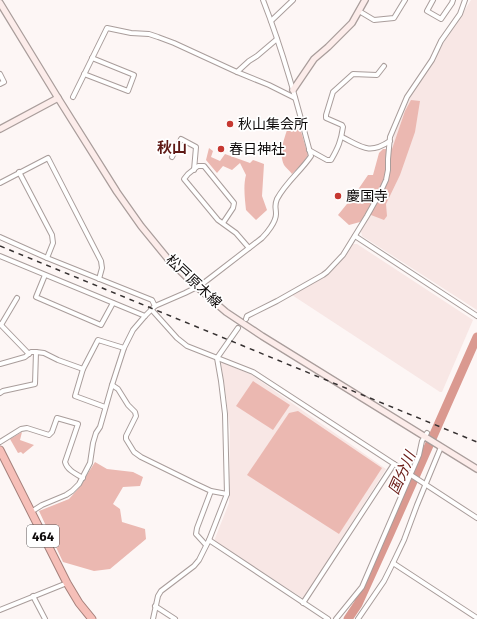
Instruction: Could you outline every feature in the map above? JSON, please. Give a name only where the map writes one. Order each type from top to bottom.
[{"type":"highway","name":"464","points":[[0,450],[66,583],[92,619]]},
{"type":"main road","points":[[293,90],[314,59],[352,24],[359,11],[362,1]]},
{"type":"main road","name":"松戸原木線","points":[[0,3],[117,192],[141,226],[168,259],[196,287],[226,312],[250,328],[426,434],[442,447],[477,469]]},
{"type":"main road","points":[[0,129],[58,98]]},
{"type":"street","points":[[31,512],[42,505],[66,495],[79,484],[83,478],[90,463],[93,443],[96,433],[100,428],[105,407],[124,348],[133,330],[153,307],[201,285],[262,238],[271,228],[276,217],[276,200],[284,188],[311,156],[293,90],[263,0]]},
{"type":"street","points":[[271,21],[293,0]]},
{"type":"street","points":[[359,11],[374,20],[394,18],[404,0]]},
{"type":"street","points":[[433,0],[427,11],[441,18],[453,0]]},
{"type":"street","points":[[246,318],[247,316],[301,288],[326,272],[343,255],[386,180],[390,137],[407,98],[432,60],[441,41],[460,14],[466,0]]},
{"type":"street","points":[[73,97],[108,28],[131,33],[149,34],[174,43],[237,72],[269,84],[295,98]]},
{"type":"street","points":[[237,72],[277,39]]},
{"type":"street","points":[[84,74],[128,91],[134,75],[92,58]]},
{"type":"street","points":[[309,150],[327,160],[331,160],[342,137],[343,127],[342,125],[326,118],[332,92],[353,74],[377,75],[384,66]]},
{"type":"street","points":[[0,74],[4,82],[0,84]]},
{"type":"street","points":[[342,137],[370,149],[382,146],[390,141]]},
{"type":"street","points":[[172,157],[181,139],[196,147],[194,170]]},
{"type":"street","points":[[0,183],[48,158],[101,261],[102,268],[99,279]]},
{"type":"street","points":[[223,223],[233,208],[234,203],[204,166],[198,166],[184,179],[218,220],[236,233],[249,248]]},
{"type":"street","points":[[19,172],[52,235],[53,243],[47,258]]},
{"type":"street","points":[[355,236],[477,316]]},
{"type":"street","points":[[0,237],[47,258],[152,300],[153,307],[180,341],[187,346],[252,372],[477,518]]},
{"type":"street","points":[[0,256],[145,316]]},
{"type":"street","points":[[45,275],[36,297],[101,326],[113,303]]},
{"type":"street","points":[[17,298],[0,324],[29,354]]},
{"type":"street","points":[[153,619],[155,606],[161,591],[194,566],[199,560],[209,540],[227,494],[225,414],[217,358],[238,328]]},
{"type":"street","points":[[105,407],[75,396],[83,369],[98,340],[124,348]]},
{"type":"street","points":[[0,364],[25,357],[31,352],[36,352],[44,353],[83,369]]},
{"type":"street","points":[[0,393],[35,384],[36,352]]},
{"type":"street","points":[[112,385],[118,389],[128,405],[135,412],[136,416],[126,436],[126,439],[134,452],[140,457],[165,470],[211,491],[227,494]]},
{"type":"street","points":[[0,442],[27,428],[49,435],[52,432],[58,418],[78,424],[65,462],[66,466],[70,470],[83,478]]},
{"type":"street","points":[[336,619],[362,586],[420,455],[422,440],[426,434]]},
{"type":"street","points":[[358,619],[393,563],[442,447]]},
{"type":"street","points":[[303,603],[394,464]]},
{"type":"street","points":[[206,545],[196,534],[211,491]]},
{"type":"street","points":[[209,540],[328,619]]},
{"type":"street","points":[[393,563],[477,618]]},
{"type":"street","points":[[0,610],[66,583]]},
{"type":"street","points":[[33,596],[45,619]]},
{"type":"street","points":[[155,606],[175,619]]},
{"type":"shaded area","points":[[471,0],[477,0],[477,310],[362,236],[361,231],[371,214],[392,152],[396,126],[412,94]]},
{"type":"shaded area","points":[[411,100],[420,101],[415,132],[400,175],[386,204],[387,216],[384,220],[371,215],[366,215],[360,222],[349,225],[338,215],[368,175],[373,175],[379,153],[383,149],[392,149],[405,111]]},
{"type":"shaded area","points":[[289,124],[300,128],[308,155],[302,164],[292,174],[284,165],[282,160],[283,144]]},
{"type":"shaded area","points":[[209,148],[213,151],[211,157],[220,161],[225,154],[250,163],[253,160],[264,164],[262,196],[267,210],[256,220],[246,210],[244,188],[246,175],[240,163],[232,170],[223,166],[217,173],[206,160]]},
{"type":"shaded area","points":[[353,244],[357,244],[473,320],[442,392],[292,295],[334,268]]},
{"type":"shaded area","points":[[221,362],[252,375],[386,469],[304,599],[214,541],[229,503],[230,430]]},
{"type":"shaded area","points":[[253,381],[290,405],[273,430],[236,406]]},
{"type":"shaded area","points":[[298,411],[382,468],[339,534],[247,475],[289,413]]},
{"type":"shaded area","points":[[22,432],[20,440],[34,445],[23,454],[21,452],[18,453],[10,439]]},
{"type":"shaded area","points":[[95,462],[107,469],[133,472],[143,477],[140,486],[123,487],[113,504],[120,509],[122,522],[145,529],[146,539],[110,569],[94,571],[63,562],[39,511],[69,499],[78,489]]},
{"type":"waterway","name":"国分川","points":[[348,619],[358,604],[477,337]]},
{"type":"railway","points":[[0,246],[477,442]]},
{"type":"place","name":"秋山集会所","points":[[230,124]]},
{"type":"place","name":"春日神社","points":[[221,149]]},
{"type":"place","name":"慶国寺","points":[[338,196]]},
{"type":"district","name":"秋山","points":[[172,148]]}]
